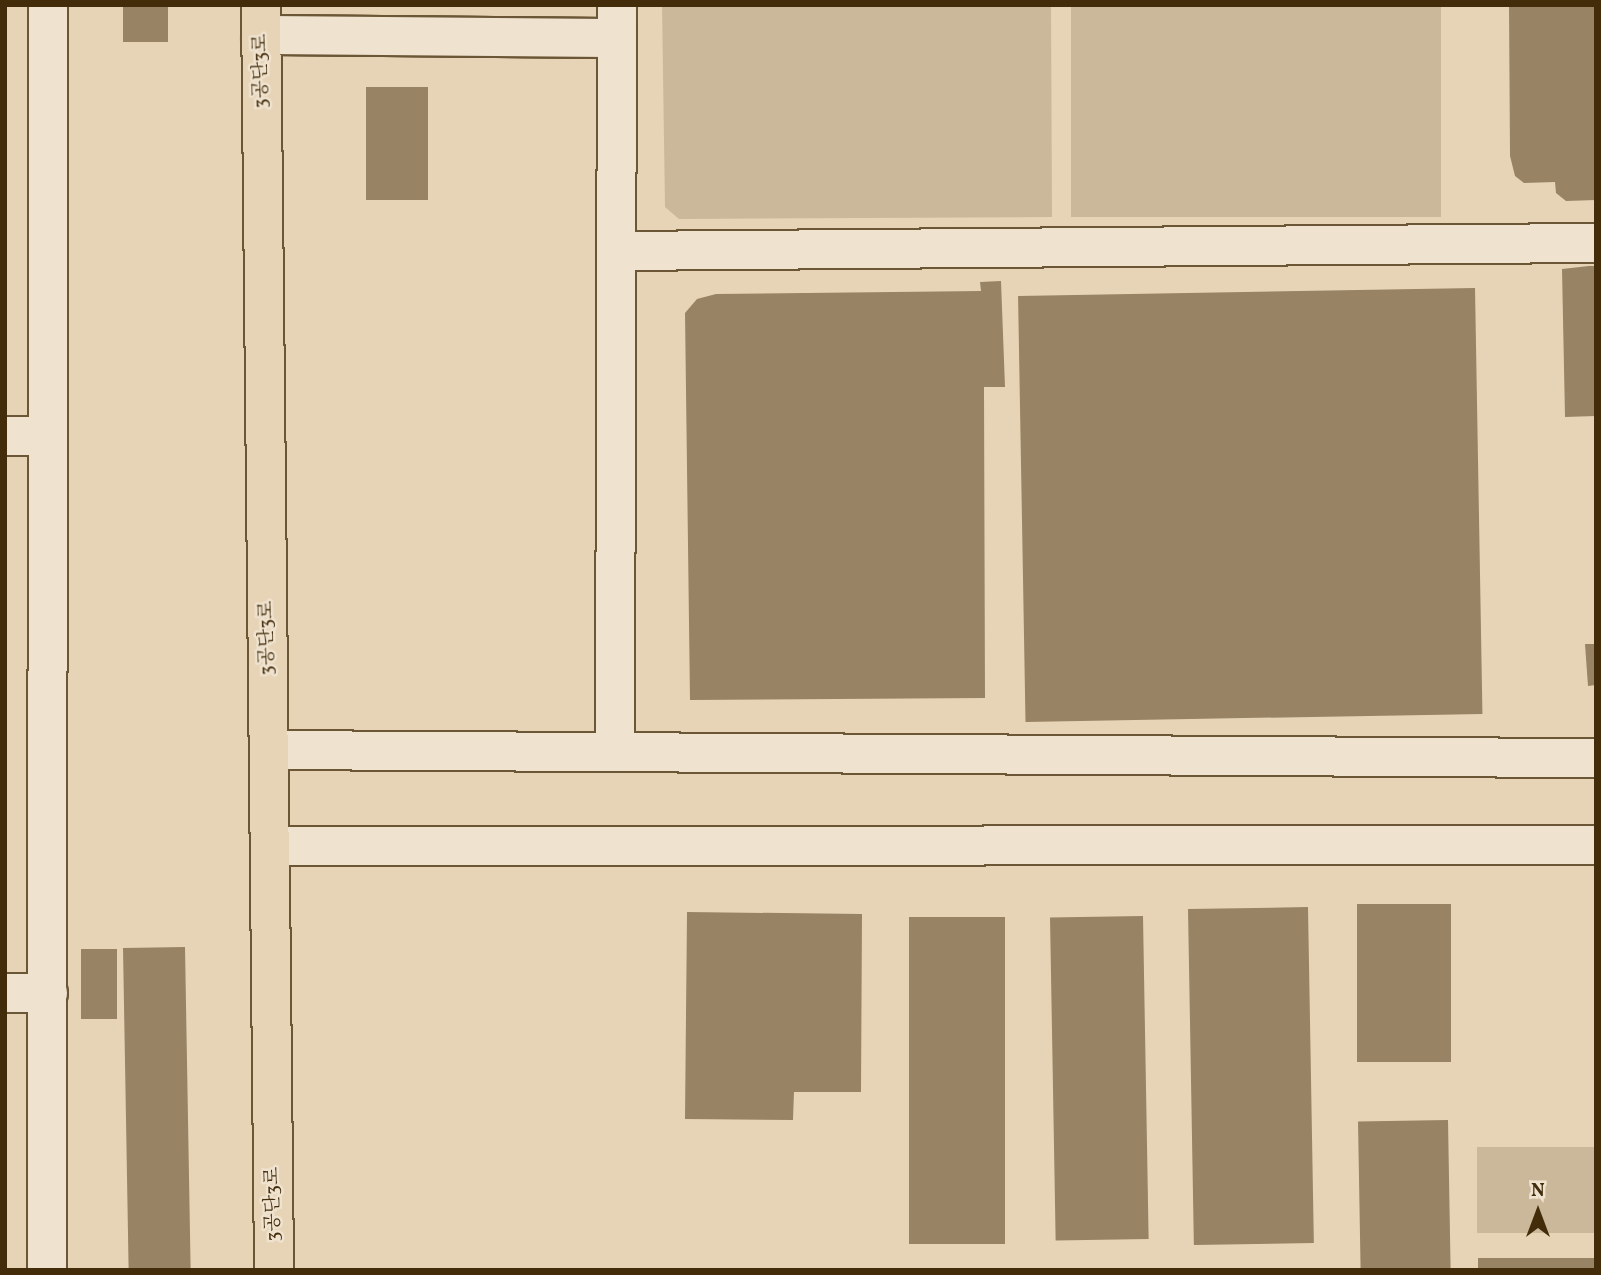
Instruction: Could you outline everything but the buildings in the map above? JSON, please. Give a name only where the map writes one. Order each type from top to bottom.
[{"type":"main road","name":"3공단3로","points":[[261,20],[275,1270]]},
{"type":"lane","points":[[47,1270],[48,5]]},
{"type":"lane","points":[[261,20],[617,22],[615,752]]},
{"type":"lane","points":[[617,251],[1596,243]]},
{"type":"lane","points":[[5,436],[48,436]]},
{"type":"lane","points":[[269,750],[1596,758]]},
{"type":"lane","points":[[270,846],[1596,845]]},
{"type":"lane","points":[[5,993],[48,993]]},
{"type":"shaded area","points":[[662,5],[1051,5],[1052,217],[679,219],[665,207]]},
{"type":"shaded area","points":[[1071,5],[1441,5],[1441,217],[1071,217]]},
{"type":"shaded area","points":[[1477,1147],[1596,1147],[1596,1233],[1477,1233]]}]
